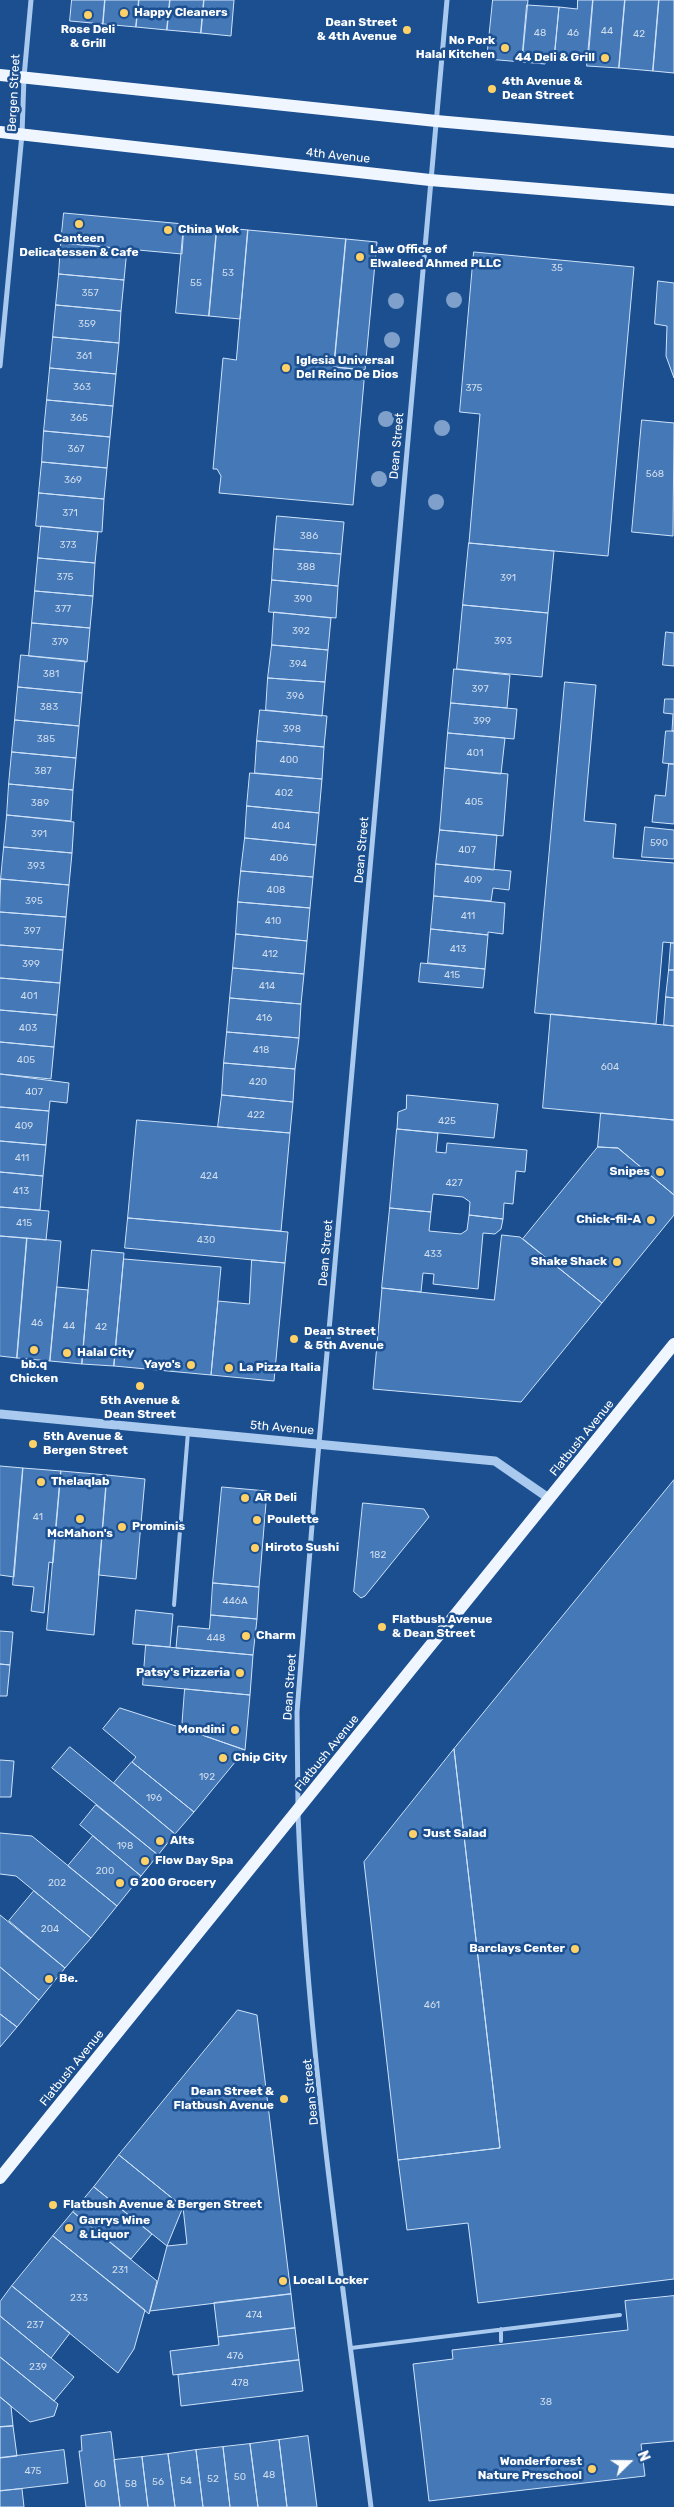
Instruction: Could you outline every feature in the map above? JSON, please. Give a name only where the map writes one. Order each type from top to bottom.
[{"type":"main road","points":[[0,76],[24,77],[436,122],[674,142]]},
{"type":"main road","name":"4th Avenue","points":[[0,132],[430,180],[674,200]]},
{"type":"main road","name":"Flatbush Avenue","points":[[0,2178],[674,1344]]},
{"type":"street","name":"Bergen Street","points":[[0,366],[22,134],[24,77],[31,0]]},
{"type":"street","name":"Dean Street","points":[[371,2507],[302,1921],[297,1712],[447,0]]},
{"type":"street","name":"5th Avenue","points":[[0,1414],[495,1461],[550,1499]]},
{"type":"lane","points":[[174,1605],[188,1432]]},
{"type":"lane","points":[[351,2348],[620,2314]]},
{"type":"lane","points":[[501,2329],[502,2341]]},
{"type":"building","points":[[72,0],[105,0],[103,24],[70,21]]},
{"type":"building","points":[[105,0],[139,0],[136,27],[103,24]]},
{"type":"building","points":[[139,0],[170,0],[167,30],[136,27]]},
{"type":"building","points":[[170,0],[204,0],[201,33],[167,30]]},
{"type":"building","points":[[204,0],[234,0],[231,36],[201,33]]},
{"type":"building","points":[[493,0],[528,0],[522,62],[487,59]]},
{"type":"building","points":[[578,0],[593,0],[588,61],[554,58],[559,7],[577,9]]},
{"type":"building","points":[[593,0],[625,0],[619,68],[587,66]]},
{"type":"building","points":[[625,0],[659,0],[653,71],[619,68]]},
{"type":"building","points":[[659,0],[674,0],[674,73],[653,71]]},
{"type":"building","points":[[527,5],[559,7],[554,61],[546,60],[545,64],[522,62]]},
{"type":"building","points":[[64,213],[184,224],[182,254],[61,243]]},
{"type":"building","points":[[184,224],[217,227],[209,316],[176,313]]},
{"type":"building","points":[[217,227],[248,230],[240,319],[209,316]]},
{"type":"building","name":"Iglesia Universal Del Reino De Dios","points":[[248,230],[346,239],[334,367],[365,370],[353,505],[219,493],[221,476],[217,469],[213,469],[223,358],[236,360]]},
{"type":"building","points":[[346,239],[377,242],[365,370],[334,367]]},
{"type":"building","points":[[61,243],[127,249],[124,280],[59,274]]},
{"type":"building","points":[[474,252],[634,267],[608,556],[469,543],[480,414],[460,412]]},
{"type":"building","points":[[59,274],[124,280],[121,311],[56,305]]},
{"type":"building","points":[[658,281],[674,283],[674,378],[666,356],[667,326],[655,324]]},
{"type":"building","points":[[56,305],[121,311],[119,343],[53,337]]},
{"type":"building","points":[[53,337],[119,343],[116,374],[50,368]]},
{"type":"building","points":[[50,368],[116,374],[113,406],[47,400]]},
{"type":"building","points":[[47,400],[113,406],[110,437],[44,431]]},
{"type":"building","points":[[642,420],[674,423],[673,536],[632,532]]},
{"type":"building","points":[[44,431],[110,437],[107,468],[42,462]]},
{"type":"building","points":[[42,462],[107,468],[104,499],[39,493]]},
{"type":"building","points":[[39,493],[104,499],[102,532],[36,526]]},
{"type":"building","points":[[277,516],[344,522],[341,554],[274,549]]},
{"type":"building","points":[[41,526],[98,532],[95,563],[38,558]]},
{"type":"building","points":[[469,543],[554,551],[548,613],[463,605]]},
{"type":"building","points":[[274,549],[341,554],[338,586],[272,580]]},
{"type":"building","points":[[38,558],[95,563],[93,596],[35,591]]},
{"type":"building","points":[[272,580],[338,586],[336,618],[269,612]]},
{"type":"building","points":[[35,591],[93,596],[90,628],[32,623]]},
{"type":"building","points":[[463,605],[548,613],[542,677],[457,669]]},
{"type":"building","points":[[274,612],[331,618],[328,650],[272,645]]},
{"type":"building","points":[[32,623],[90,628],[87,662],[29,656]]},
{"type":"building","points":[[666,632],[674,633],[674,666],[663,665]]},
{"type":"building","points":[[272,645],[328,650],[325,682],[268,678]]},
{"type":"building","points":[[21,655],[85,661],[82,693],[18,687]]},
{"type":"building","points":[[454,669],[510,675],[507,708],[451,703]]},
{"type":"building","points":[[268,678],[325,682],[322,716],[266,710]]},
{"type":"building","points":[[565,682],[596,685],[584,821],[616,824],[613,858],[674,863],[674,943],[663,942],[656,1024],[535,1013]]},
{"type":"building","points":[[18,687],[82,693],[79,726],[15,720]]},
{"type":"building","points":[[665,699],[674,699],[674,731],[672,731],[673,714],[664,713]]},
{"type":"building","points":[[451,703],[517,709],[514,739],[448,733]]},
{"type":"building","points":[[260,710],[327,716],[324,747],[257,741]]},
{"type":"building","points":[[15,720],[79,726],[76,758],[12,752]]},
{"type":"building","points":[[666,731],[674,731],[674,764],[663,763]]},
{"type":"building","points":[[448,733],[505,738],[501,774],[445,768]]},
{"type":"building","points":[[257,741],[324,747],[322,779],[255,773]]},
{"type":"building","points":[[12,752],[76,758],[73,790],[9,784]]},
{"type":"building","points":[[669,764],[674,764],[674,824],[652,822],[655,795],[665,796]]},
{"type":"building","points":[[445,768],[508,774],[503,836],[440,830]]},
{"type":"building","points":[[250,773],[322,779],[319,813],[247,806]]},
{"type":"building","points":[[9,784],[73,790],[71,821],[7,815]]},
{"type":"building","points":[[247,806],[319,813],[316,845],[245,838]]},
{"type":"building","points":[[7,815],[74,822],[72,853],[4,847]]},
{"type":"building","points":[[645,827],[674,830],[674,859],[642,857]]},
{"type":"building","points":[[440,830],[497,835],[494,870],[436,864]]},
{"type":"building","points":[[245,838],[316,845],[313,877],[241,871]]},
{"type":"building","points":[[4,847],[72,853],[69,885],[1,879]]},
{"type":"building","points":[[436,864],[511,871],[509,890],[493,888],[491,901],[434,896]]},
{"type":"building","points":[[241,871],[313,877],[310,908],[238,902]]},
{"type":"building","points":[[1,879],[69,885],[66,917],[0,912]]},
{"type":"building","points":[[434,896],[505,903],[503,934],[488,932],[488,935],[431,929]]},
{"type":"building","points":[[238,902],[310,908],[307,941],[236,934]]},
{"type":"building","points":[[0,912],[66,917],[63,950],[0,945]]},
{"type":"building","points":[[431,929],[488,935],[485,969],[428,963]]},
{"type":"building","points":[[236,934],[307,941],[304,974],[233,968]]},
{"type":"building","points":[[671,943],[674,943],[674,970],[669,970]]},
{"type":"building","points":[[0,945],[63,950],[60,983],[0,978]]},
{"type":"building","points":[[421,963],[485,969],[483,988],[419,982]]},
{"type":"building","points":[[233,968],[304,974],[301,1004],[230,998]]},
{"type":"building","points":[[669,970],[674,970],[674,998],[666,997]]},
{"type":"building","points":[[0,978],[60,983],[57,1015],[0,1010]]},
{"type":"building","points":[[666,997],[674,998],[674,1026],[664,1025]]},
{"type":"building","points":[[230,998],[301,1004],[299,1038],[227,1032]]},
{"type":"building","points":[[0,1010],[57,1015],[54,1047],[0,1042]]},
{"type":"building","points":[[551,1014],[674,1026],[674,1120],[543,1108]]},
{"type":"building","points":[[227,1032],[299,1038],[295,1069],[224,1063]]},
{"type":"building","points":[[0,1042],[54,1047],[51,1079],[0,1074]]},
{"type":"building","points":[[224,1063],[295,1069],[293,1102],[222,1095]]},
{"type":"building","points":[[0,1074],[69,1083],[67,1103],[50,1101],[49,1111],[0,1107]]},
{"type":"building","points":[[222,1095],[293,1102],[290,1133],[218,1127]]},
{"type":"building","points":[[407,1095],[498,1104],[494,1138],[397,1129],[398,1112],[406,1109]]},
{"type":"building","points":[[0,1107],[49,1111],[46,1145],[0,1141]]},
{"type":"building","name":"Snipes","points":[[601,1113],[674,1120],[674,1195],[618,1148],[598,1147]]},
{"type":"building","points":[[137,1120],[290,1133],[281,1231],[128,1218]]},
{"type":"building","points":[[397,1129],[438,1133],[436,1152],[446,1153],[447,1143],[527,1150],[525,1172],[516,1171],[513,1204],[504,1203],[503,1219],[469,1215],[470,1202],[463,1197],[433,1194],[431,1212],[390,1208]]},
{"type":"building","points":[[0,1141],[46,1145],[43,1176],[0,1172]]},
{"type":"building","points":[[598,1147],[618,1148],[674,1195],[674,1215],[602,1303],[523,1239]]},
{"type":"building","points":[[0,1172],[43,1176],[40,1210],[0,1207]]},
{"type":"building","points":[[0,1207],[49,1211],[46,1240],[0,1236]]},
{"type":"building","points":[[390,1208],[431,1212],[429,1231],[461,1234],[467,1230],[469,1215],[503,1219],[501,1229],[495,1234],[483,1233],[478,1289],[433,1284],[434,1274],[423,1273],[421,1292],[382,1288]]},
{"type":"building","points":[[128,1218],[288,1232],[285,1263],[125,1248]]},
{"type":"building","points":[[502,1235],[520,1237],[602,1303],[521,1402],[373,1389],[382,1288],[494,1300]]},
{"type":"building","points":[[0,1236],[27,1238],[17,1358],[0,1356]]},
{"type":"building","points":[[27,1238],[61,1241],[50,1361],[17,1358]]},
{"type":"building","points":[[92,1250],[124,1253],[114,1366],[82,1364]]},
{"type":"building","points":[[124,1259],[221,1267],[211,1375],[114,1366]]},
{"type":"building","points":[[252,1260],[285,1263],[274,1381],[211,1375],[218,1301],[249,1304]]},
{"type":"building","points":[[57,1287],[88,1290],[82,1364],[50,1361]]},
{"type":"building","points":[[0,1466],[23,1468],[14,1577],[0,1575]]},
{"type":"building","points":[[23,1468],[61,1471],[53,1563],[49,1562],[44,1613],[31,1611],[34,1587],[13,1585]]},
{"type":"building","name":"McMahon's","points":[[61,1471],[107,1475],[94,1635],[47,1630]]},
{"type":"building","name":"Prominis","points":[[107,1475],[145,1479],[136,1579],[99,1575]]},
{"type":"building","name":"Barclays Center","points":[[674,1480],[674,2279],[478,2303],[468,2223],[407,2230],[398,2160],[500,2148],[454,1749]]},
{"type":"building","points":[[222,1487],[267,1491],[259,1587],[213,1583]]},
{"type":"building","points":[[363,1503],[424,1509],[429,1517],[365,1596],[361,1598],[354,1592]]},
{"type":"building","points":[[213,1583],[259,1587],[257,1619],[211,1615]]},
{"type":"building","points":[[136,1610],[173,1614],[170,1647],[133,1644]]},
{"type":"building","points":[[211,1615],[257,1619],[253,1655],[176,1648],[178,1626],[209,1629]]},
{"type":"building","points":[[0,1631],[13,1632],[10,1665],[0,1664]]},
{"type":"building","points":[[146,1645],[253,1655],[250,1695],[143,1685]]},
{"type":"building","points":[[0,1664],[10,1665],[7,1696],[0,1696]]},
{"type":"building","points":[[185,1689],[250,1695],[245,1750],[182,1728]]},
{"type":"building","points":[[120,1708],[245,1750],[194,1812],[132,1762],[136,1757],[103,1729]]},
{"type":"building","points":[[70,1747],[175,1834],[158,1855],[52,1768]]},
{"type":"building","points":[[454,1749],[500,2148],[398,2160],[364,1862]]},
{"type":"building","points":[[0,1760],[14,1761],[11,1797],[0,1797]]},
{"type":"building","points":[[132,1762],[194,1812],[175,1834],[114,1783]]},
{"type":"building","points":[[96,1805],[158,1855],[141,1876],[80,1825]]},
{"type":"building","points":[[0,1833],[32,1836],[117,1906],[91,1938],[16,1876],[0,1874]]},
{"type":"building","points":[[93,1836],[141,1876],[117,1906],[68,1866]]},
{"type":"building","points":[[34,1891],[91,1938],[65,1968],[9,1921]]},
{"type":"building","points":[[0,1915],[65,1968],[39,2000],[0,1967]]},
{"type":"building","points":[[0,1967],[39,2000],[17,2027],[0,2014]]},
{"type":"building","points":[[238,2010],[257,2015],[291,2294],[150,2311],[167,2246],[187,2244],[183,2207],[119,2155]]},
{"type":"building","points":[[0,2014],[17,2027],[0,2047]]},
{"type":"building","points":[[119,2155],[183,2207],[167,2246],[94,2187]]},
{"type":"building","points":[[94,2187],[152,2234],[131,2259],[73,2212]]},
{"type":"building","points":[[73,2212],[157,2281],[149,2314],[53,2236]]},
{"type":"building","points":[[53,2236],[145,2310],[134,2349],[118,2373],[12,2286]]},
{"type":"building","points":[[12,2286],[70,2333],[51,2358],[0,2316],[0,2302]]},
{"type":"building","points":[[291,2294],[295,2328],[218,2337],[214,2303]]},
{"type":"building","points":[[674,2296],[674,2441],[641,2444],[645,2476],[429,2501],[413,2364],[453,2359],[452,2350],[628,2330],[625,2301]]},
{"type":"building","points":[[0,2316],[74,2377],[54,2401],[0,2357]]},
{"type":"building","points":[[295,2328],[299,2360],[173,2375],[170,2351],[219,2345],[218,2337]]},
{"type":"building","points":[[0,2357],[58,2404],[54,2416],[30,2422],[0,2397]]},
{"type":"building","points":[[299,2360],[303,2391],[181,2406],[178,2375]]},
{"type":"building","points":[[0,2397],[11,2406],[13,2426],[0,2427]]},
{"type":"building","points":[[13,2426],[17,2456],[0,2458],[0,2427]]},
{"type":"building","points":[[111,2432],[120,2507],[86,2507],[79,2451],[82,2451],[81,2436]]},
{"type":"building","points":[[308,2436],[317,2507],[287,2507],[279,2440]]},
{"type":"building","points":[[279,2440],[287,2507],[258,2507],[250,2444]]},
{"type":"building","points":[[250,2444],[258,2507],[230,2507],[223,2447]]},
{"type":"building","points":[[223,2447],[230,2507],[203,2507],[196,2450]]},
{"type":"building","points":[[64,2450],[68,2483],[0,2491],[0,2458]]},
{"type":"building","points":[[196,2450],[203,2507],[175,2507],[168,2454]]},
{"type":"building","points":[[168,2454],[175,2507],[148,2507],[142,2457]]},
{"type":"building","points":[[142,2457],[148,2507],[120,2507],[114,2460]]},
{"type":"building","points":[[22,2489],[24,2507],[0,2507],[0,2491]]},
{"type":"place","name":"Happy Cleaners","points":[[124,13]]},
{"type":"place","name":"Rose Deli & Grill","points":[[88,15]]},
{"type":"place","name":"Dean Street & 4th Avenue","points":[[407,30]]},
{"type":"place","name":"No Pork Halal Kitchen","points":[[505,48]]},
{"type":"place","name":"44 Deli & Grill","points":[[605,58]]},
{"type":"place","name":"4th Avenue & Dean Street","points":[[492,89]]},
{"type":"place","name":"Canteen Delicatessen & Cafe","points":[[79,224]]},
{"type":"place","name":"China Wok","points":[[168,230]]},
{"type":"place","name":"Law Office of Elwaleed Ahmed PLLC","points":[[360,257]]},
{"type":"place","name":"Iglesia Universal Del Reino De Dios","points":[[286,368]]},
{"type":"place","name":"Snipes","points":[[660,1172]]},
{"type":"place","name":"Chick-fil-A","points":[[651,1220]]},
{"type":"place","name":"Shake Shack","points":[[617,1262]]},
{"type":"place","name":"Dean Street & 5th Avenue","points":[[294,1339]]},
{"type":"place","name":"bb.q Chicken","points":[[34,1350]]},
{"type":"place","name":"Halal City","points":[[67,1353]]},
{"type":"place","name":"Yayo's","points":[[191,1365]]},
{"type":"place","name":"La Pizza Italia","points":[[229,1368]]},
{"type":"place","name":"5th Avenue & Dean Street","points":[[140,1386]]},
{"type":"place","name":"5th Avenue & Bergen Street","points":[[33,1444]]},
{"type":"place","name":"Thelaqlab","points":[[41,1482]]},
{"type":"place","name":"AR Deli","points":[[245,1498]]},
{"type":"place","name":"McMahon's","points":[[80,1519]]},
{"type":"place","name":"Poulette","points":[[257,1520]]},
{"type":"place","name":"Prominis","points":[[122,1527]]},
{"type":"place","name":"Hiroto Sushi","points":[[255,1548]]},
{"type":"place","name":"Flatbush Avenue & Dean Street","points":[[382,1627]]},
{"type":"place","name":"Charm","points":[[246,1636]]},
{"type":"place","name":"Patsy's Pizzeria","points":[[240,1673]]},
{"type":"place","name":"Mondini","points":[[235,1730]]},
{"type":"place","name":"Chip City","points":[[223,1758]]},
{"type":"place","name":"Just Salad","points":[[413,1834]]},
{"type":"place","name":"Alts","points":[[160,1841]]},
{"type":"place","name":"Flow Day Spa","points":[[145,1861]]},
{"type":"place","name":"G 200 Grocery","points":[[120,1883]]},
{"type":"place","name":"Barclays Center","points":[[575,1949]]},
{"type":"place","name":"Be.","points":[[49,1979]]},
{"type":"place","name":"Dean Street & Flatbush Avenue","points":[[284,2099]]},
{"type":"place","name":"Flatbush Avenue & Bergen Street","points":[[53,2205]]},
{"type":"place","name":"Garrys Wine & Liquor","points":[[69,2228]]},
{"type":"place","name":"Local Locker","points":[[283,2281]]},
{"type":"place","name":"Wonderforest Nature Preschool","points":[[592,2469]]}]
